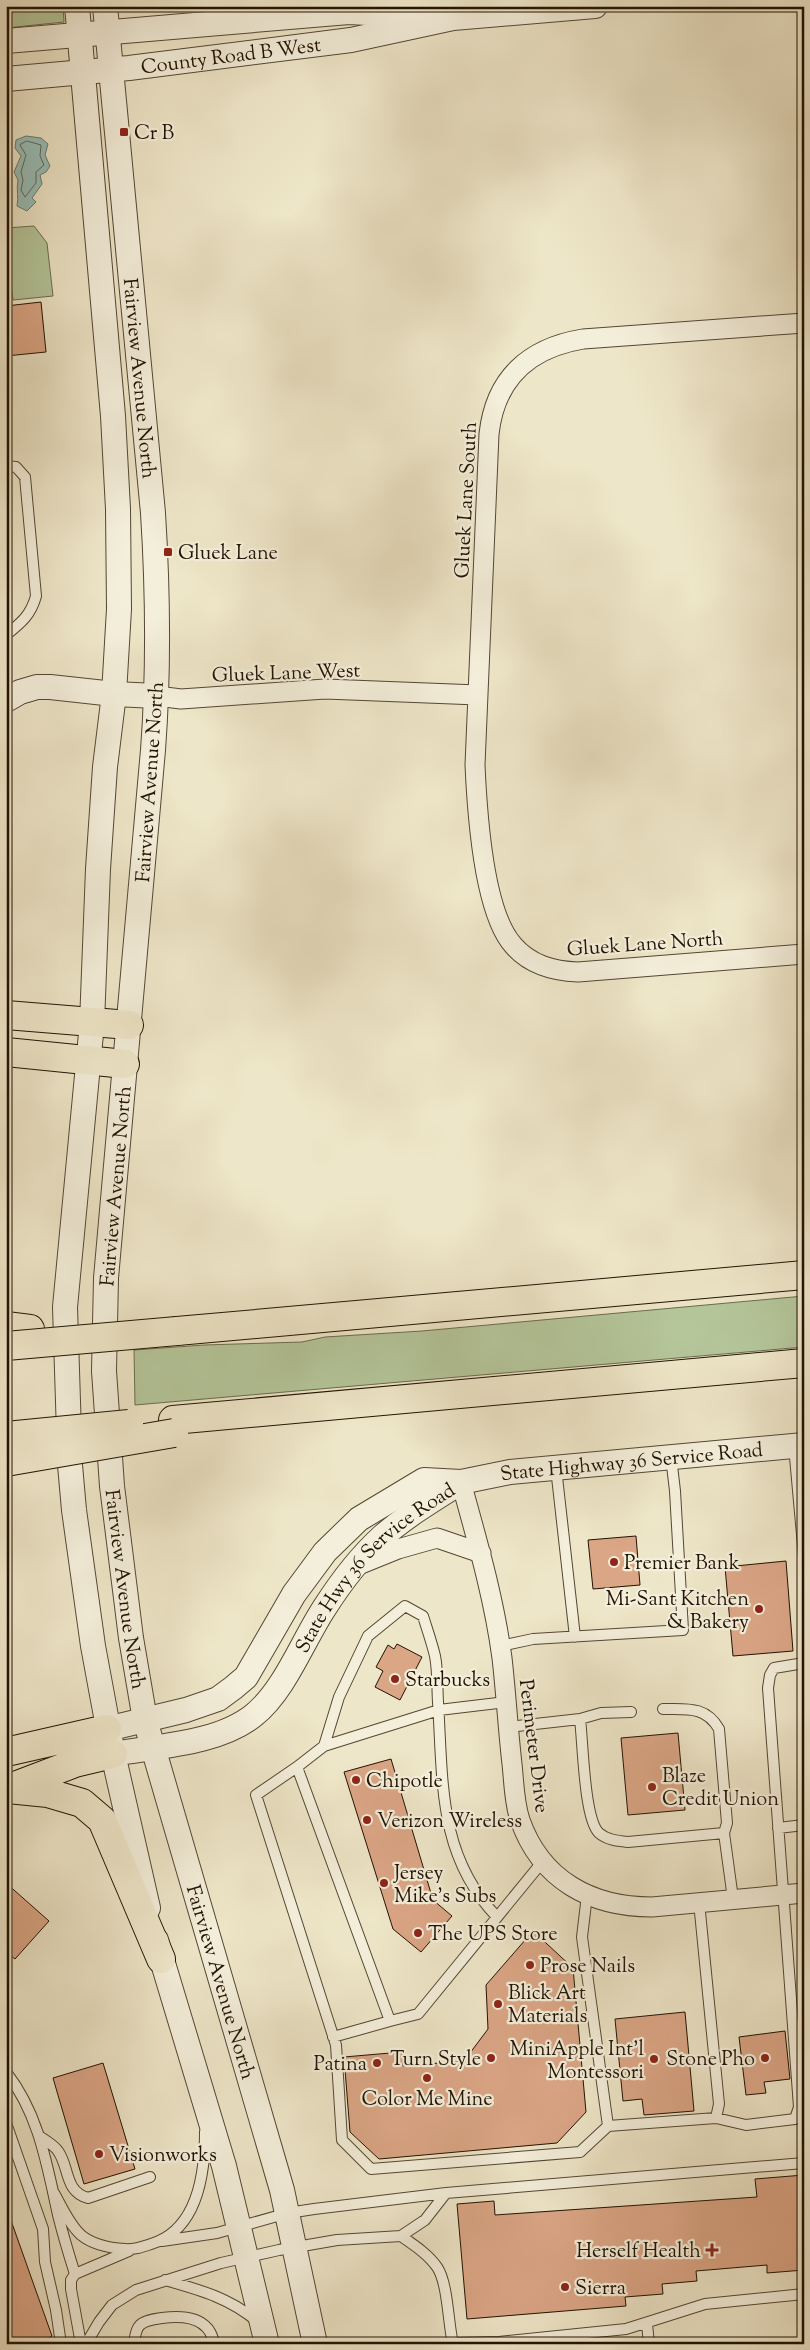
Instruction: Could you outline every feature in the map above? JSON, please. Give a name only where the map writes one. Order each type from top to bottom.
[{"type":"highway","points":[[6,1015],[92,1023],[129,1024]]},
{"type":"highway","points":[[6,1052],[125,1064]]},
{"type":"highway","points":[[6,1346],[804,1275]]},
{"type":"highway","points":[[6,1326],[30,1329],[66,1341]]},
{"type":"highway","points":[[6,1462],[174,1427],[346,1404],[804,1363]]},
{"type":"highway","points":[[6,1436],[174,1427]]},
{"type":"highway","points":[[6,1752],[110,1741]]},
{"type":"highway","points":[[7,1789],[75,1763],[110,1741]]},
{"type":"highway","points":[[7,1789],[48,1793],[82,1803],[102,1820],[160,1958]]},
{"type":"street","name":"Fairview Avenue North","points":[[77,6],[113,416],[118,509],[119,609],[114,694],[105,767],[92,1023],[87,1060],[65,1321],[70,1465],[74,1510],[93,1646],[110,1741],[160,1958],[224,2166],[266,2337]]},
{"type":"street","name":"Fairview Avenue North","points":[[105,6],[153,513],[157,582],[157,696],[129,1024],[110,1216],[104,1371],[112,1486],[131,1638],[145,1720],[199,1910],[261,2113],[296,2247],[315,2344]]},
{"type":"street","name":"County Road B West","points":[[6,79],[111,70],[351,40],[453,18],[585,7]]},
{"type":"street","name":"County Road B West","points":[[6,41],[349,12],[453,18]]},
{"type":"street","name":"Gluek Lane South","points":[[478,695],[489,434],[497,400],[508,380],[523,363],[536,354],[562,342],[804,323]]},
{"type":"street","points":[[6,700],[20,692],[37,687],[157,696]]},
{"type":"street","name":"Gluek Lane West","points":[[157,696],[182,700],[325,689],[478,695]]},
{"type":"street","name":"Gluek Lane North","points":[[478,695],[475,765],[478,816],[485,867],[502,929],[513,945],[525,957],[541,966],[559,971],[578,972],[804,954]]},
{"type":"street","name":"State Highway 36 Service Road","points":[[461,1482],[510,1472],[799,1445]]},
{"type":"street","name":"State Hwy 36 Service Road","points":[[110,1741],[145,1720],[218,1699],[246,1677],[294,1594],[325,1552],[359,1519],[424,1480],[461,1482]]},
{"type":"street","name":"State Hwy 36 Service Road","points":[[110,1741],[153,1746],[188,1742],[224,1732],[254,1715],[277,1689],[325,1606],[355,1566],[382,1537],[428,1502],[461,1482]]},
{"type":"street","name":"Perimeter Drive","points":[[461,1482],[493,1601],[500,1646],[515,1793],[520,1818],[530,1842],[543,1862],[561,1879],[587,1895],[604,1902],[628,1907],[804,1893]]},
{"type":"street","points":[[355,1566],[398,1549],[437,1538],[481,1553]]},
{"type":"lane","points":[[6,466],[16,467],[25,477],[36,596],[33,608],[26,619],[6,635]]},
{"type":"lane","points":[[799,1445],[804,1557]]},
{"type":"lane","points":[[500,1646],[533,1639],[684,1630],[671,1457]]},
{"type":"lane","points":[[556,1468],[575,1637]]},
{"type":"lane","points":[[324,1746],[339,1697],[368,1636],[405,1606],[423,1616],[435,1657],[447,1815],[452,1840],[466,1877],[480,1899],[497,1917]]},
{"type":"lane","points":[[506,1702],[438,1710],[324,1746],[256,1795],[336,2045],[342,2140],[371,2169],[580,2152],[608,2126],[716,2118],[746,2125],[795,2119],[799,2106],[768,1688],[770,1675],[774,1668],[804,1663]]},
{"type":"lane","points":[[663,1709],[692,1709],[712,1717],[719,1729],[727,1823],[724,1833],[733,1899]]},
{"type":"lane","points":[[508,1726],[580,1719],[601,1713],[631,1712]]},
{"type":"lane","points":[[580,1719],[590,1816],[600,1834],[619,1841],[628,1842],[724,1833]]},
{"type":"lane","points":[[297,1767],[390,2021]]},
{"type":"lane","points":[[778,1828],[804,1826]]},
{"type":"lane","points":[[333,2037],[418,2014],[543,1862]]},
{"type":"lane","points":[[587,1895],[582,1937],[608,2126]]},
{"type":"lane","points":[[699,1902],[719,2104],[716,2118]]},
{"type":"lane","points":[[6,2072],[27,2106],[39,2136],[75,2274]]},
{"type":"lane","points":[[162,2241],[183,2221],[192,2206],[201,2182],[205,2163],[205,2101]]},
{"type":"lane","points":[[6,2123],[43,2229],[46,2262],[56,2310],[60,2344]]},
{"type":"lane","points":[[39,2136],[57,2150],[71,2187],[79,2195],[88,2198],[150,2177]]},
{"type":"lane","points":[[81,2344],[71,2289],[71,2280],[75,2274],[132,2250],[162,2241],[217,2233],[288,2214],[446,2193],[804,2163]]},
{"type":"lane","points":[[54,2193],[73,2225],[86,2238],[106,2246],[132,2250]]},
{"type":"lane","points":[[86,2344],[104,2314],[119,2300],[136,2290],[164,2280],[246,2257],[343,2240],[401,2236],[425,2220],[446,2193]]},
{"type":"lane","points":[[401,2236],[426,2255],[438,2268],[443,2282],[453,2343]]},
{"type":"lane","points":[[164,2280],[198,2288],[225,2299],[245,2312],[266,2337]]},
{"type":"lane","points":[[414,2344],[499,2342],[616,2330],[647,2324],[682,2310],[705,2304],[804,2294]]},
{"type":"lane","points":[[134,2344],[137,2330],[142,2323],[154,2319],[178,2317],[196,2319],[206,2325],[212,2334],[214,2344]]},
{"type":"lane","points":[[647,2324],[649,2344]]},
{"type":"green space","points":[[6,6],[63,6],[64,22],[6,28]]},
{"type":"green space","points":[[34,226],[47,243],[53,296],[13,300],[12,291],[6,291],[6,228]]},
{"type":"green space","points":[[804,1296],[804,1347],[135,1405],[134,1350],[204,1345],[302,1342],[325,1337],[422,1331]]},
{"type":"water","points":[[26,136],[41,138],[48,144],[45,155],[50,166],[46,172],[40,175],[42,184],[32,198],[36,202],[27,211],[17,206],[18,180],[14,172],[21,156],[15,148],[16,140]]},
{"type":"building","points":[[41,302],[46,352],[6,356],[6,306]]},
{"type":"building","name":"Premier Bank","points":[[636,1536],[640,1585],[593,1589],[588,1540]]},
{"type":"building","name":"Mi-Sant Kitchen & Bakery","points":[[786,1561],[793,1651],[733,1656],[725,1567]]},
{"type":"building","name":"Starbucks","points":[[397,1644],[422,1657],[400,1700],[375,1687],[383,1671],[376,1667],[388,1645],[394,1649]]},
{"type":"building","points":[[678,1733],[685,1810],[628,1815],[621,1738]]},
{"type":"building","points":[[391,1759],[433,1900],[452,1916],[421,1952],[393,1929],[344,1772]]},
{"type":"building","points":[[6,1883],[49,1921],[15,1959],[6,1952]]},
{"type":"building","points":[[533,1931],[573,1968],[586,2112],[557,2143],[379,2159],[350,2132],[344,2057],[402,2052],[403,2066],[464,2061],[488,2029],[486,1985]]},
{"type":"building","name":"MiniApple Int'l Montessori","points":[[685,2012],[694,2111],[644,2115],[642,2099],[623,2101],[615,2019]]},
{"type":"building","name":"Stone Pho","points":[[785,2031],[790,2079],[764,2082],[766,2093],[746,2095],[739,2037]]},
{"type":"building","points":[[103,2063],[135,2169],[84,2184],[53,2078]]},
{"type":"building","points":[[804,2175],[804,2270],[767,2273],[767,2265],[696,2271],[697,2281],[662,2284],[663,2294],[625,2297],[626,2306],[467,2319],[457,2204],[494,2201],[495,2215],[757,2197],[755,2179]]},
{"type":"building","points":[[8,2212],[52,2336],[41,2344],[6,2344],[6,2213]]},
{"type":"place","name":"Cr B","points":[[124,132]]},
{"type":"place","name":"Gluek Lane","points":[[168,552]]},
{"type":"place","name":"Premier Bank","points":[[614,1562]]},
{"type":"place","name":"Mi-Sant Kitchen & Bakery","points":[[759,1609]]},
{"type":"place","name":"Starbucks","points":[[395,1679]]},
{"type":"place","name":"Chipotle","points":[[356,1780]]},
{"type":"place","name":"Blaze Credit Union","points":[[652,1787]]},
{"type":"place","name":"Verizon Wireless","points":[[367,1820]]},
{"type":"place","name":"Jersey Mike's Subs","points":[[384,1883]]},
{"type":"place","name":"The UPS Store","points":[[418,1933]]},
{"type":"place","name":"Prose Nails","points":[[530,1965]]},
{"type":"place","name":"Blick Art Materials","points":[[498,2004]]},
{"type":"place","name":"Turn Style","points":[[491,2058]]},
{"type":"place","name":"Stone Pho","points":[[765,2058]]},
{"type":"place","name":"MiniApple Int'l Montessori","points":[[654,2059]]},
{"type":"place","name":"Patina","points":[[377,2063]]},
{"type":"place","name":"Color Me Mine","points":[[427,2078]]},
{"type":"place","name":"Visionworks","points":[[99,2154]]},
{"type":"place","name":"Herself Health","points":[[712,2250]]},
{"type":"place","name":"Sierra","points":[[565,2287]]}]
